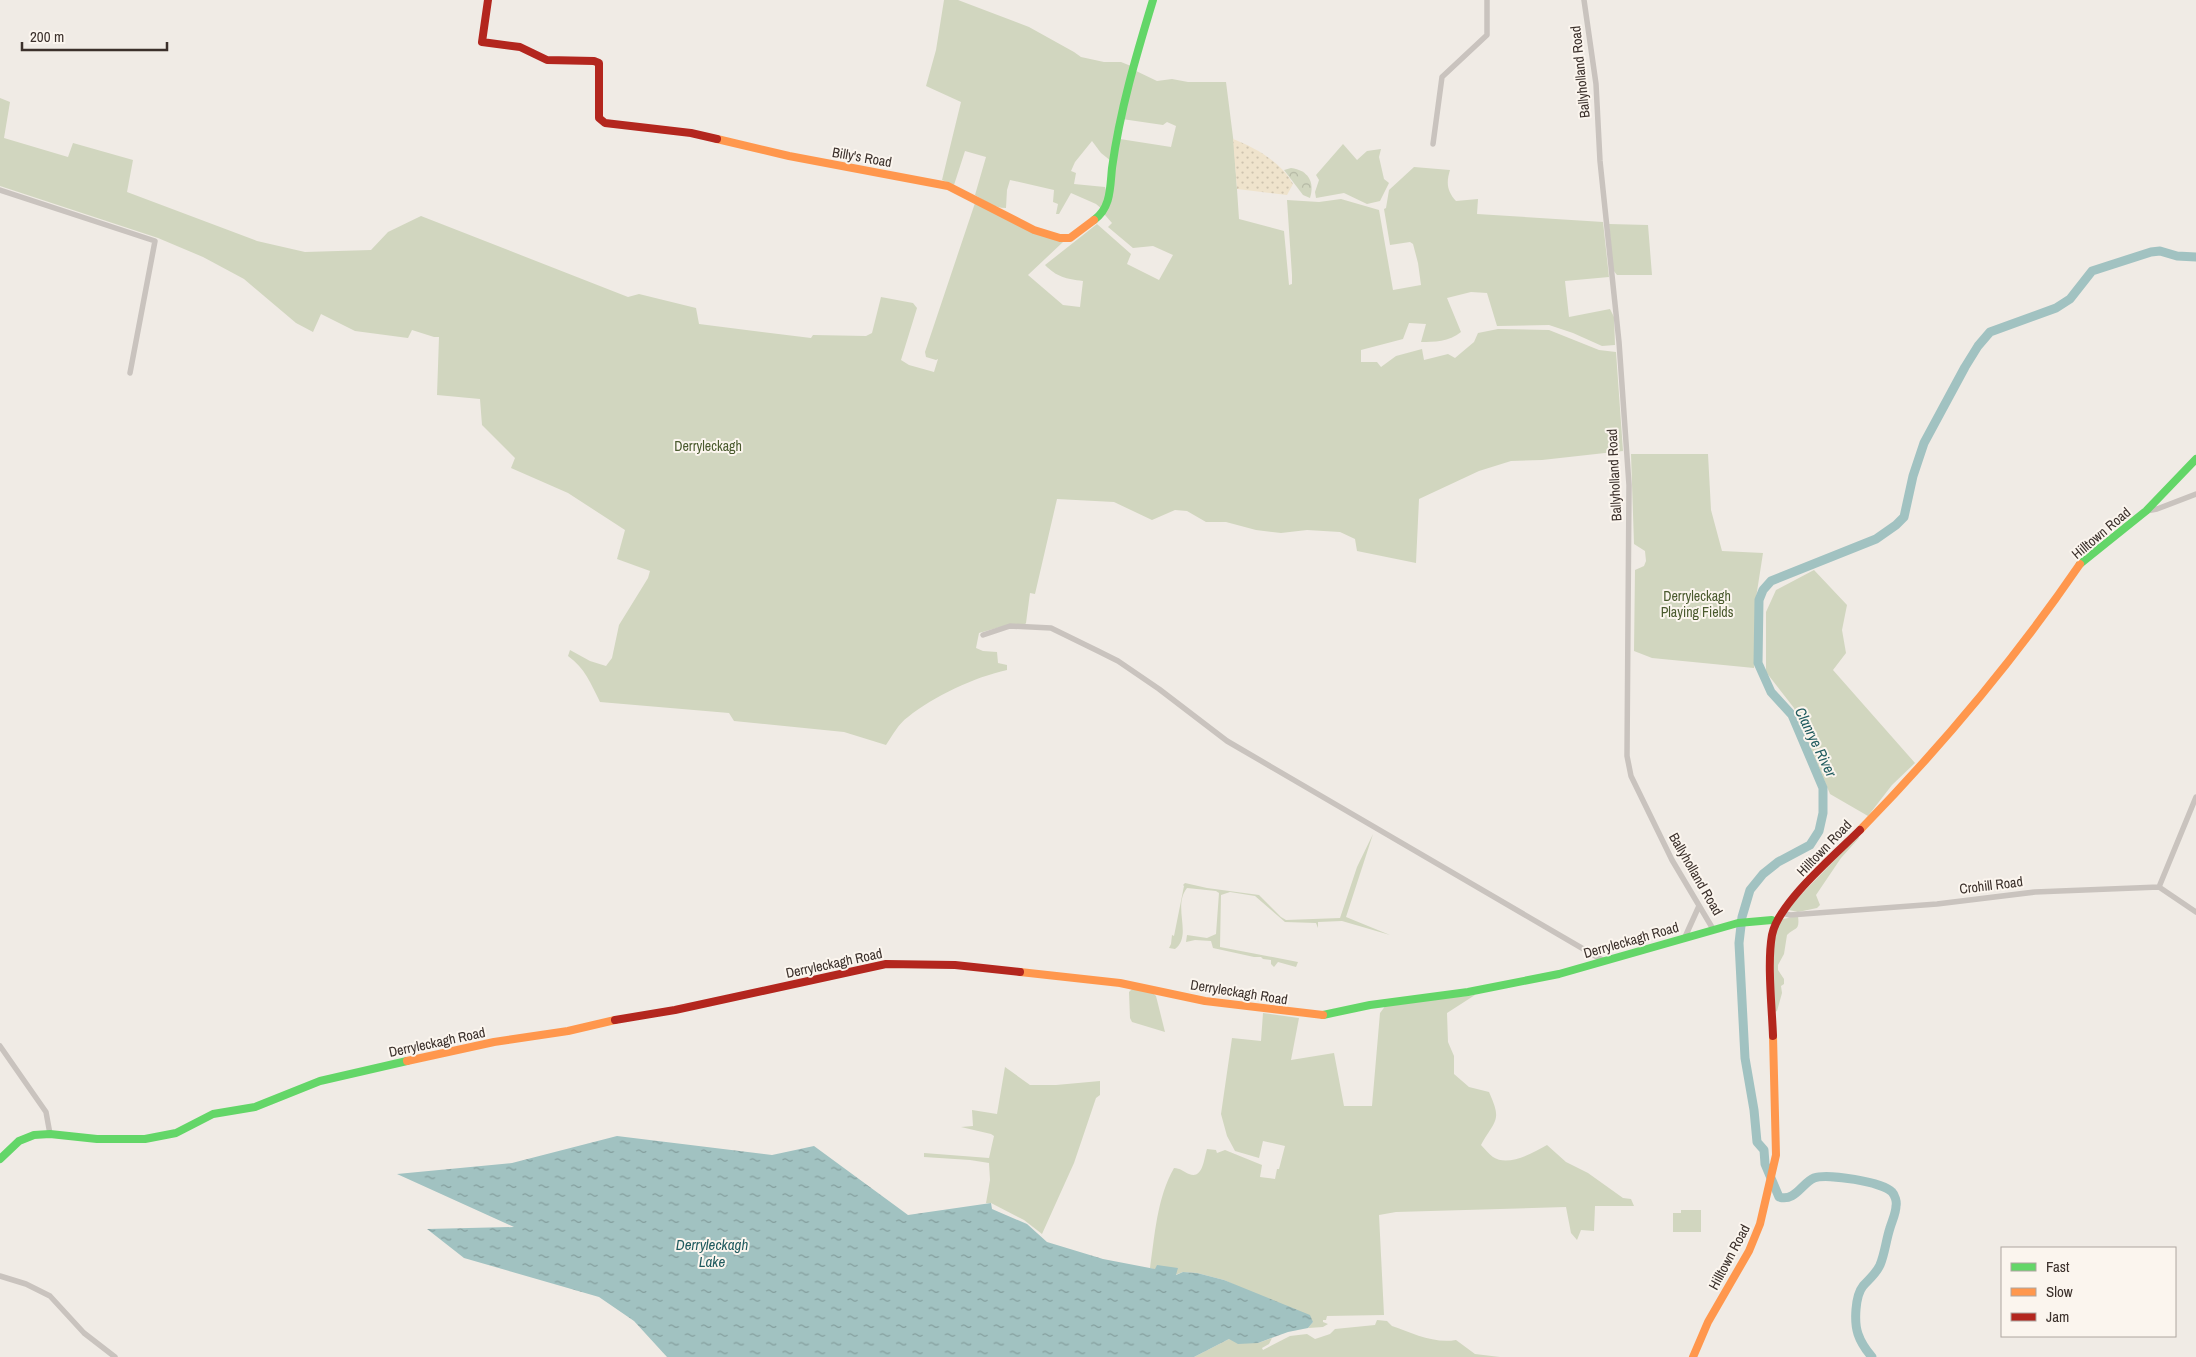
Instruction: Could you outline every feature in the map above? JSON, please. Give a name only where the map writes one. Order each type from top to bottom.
[{"type":"street","name":"Billy's Road","points":[[488,0],[482,42],[520,47],[547,60],[594,61],[599,63],[599,118],[605,123],[691,133],[789,156],[948,186],[1034,230],[1060,238],[1070,238],[1100,216],[1107,208],[1118,126],[1130,74],[1153,0]]},
{"type":"street","points":[[1433,144],[1442,77],[1487,35],[1487,0]]},
{"type":"street","name":"Ballyholland Road","points":[[1584,0],[1596,84],[1600,161],[1619,342],[1629,485],[1627,756],[1631,776],[1672,860],[1713,929]]},
{"type":"street","points":[[0,190],[155,241],[130,374]]},
{"type":"street","name":"Hilltown Road","points":[[1693,1357],[1708,1322],[1749,1251],[1760,1224],[1776,1155],[1771,951],[1772,935],[1776,922],[1796,894],[1896,793],[1970,709],[2039,624],[2081,563],[2146,511],[2196,459]]},
{"type":"street","points":[[2146,511],[2196,494]]},
{"type":"street","points":[[983,635],[1010,626],[1051,628],[1098,651],[1159,689],[1227,741],[1604,961]]},
{"type":"street","points":[[2196,797],[2159,887],[2196,912]]},
{"type":"street","name":"Crohill Road","points":[[1782,912],[1790,915],[1937,904],[2035,892],[2159,887]]},
{"type":"street","points":[[1685,937],[1699,906]]},
{"type":"street","name":"Derryleckagh Road","points":[[0,1159],[19,1141],[34,1135],[50,1134],[97,1139],[145,1139],[163,1136],[176,1133],[213,1114],[255,1107],[320,1081],[360,1071],[494,1042],[568,1031],[616,1020],[675,1010],[886,964],[955,965],[1092,979],[1205,1001],[1320,1016],[1370,1005],[1468,992],[1559,974],[1738,922],[1772,920],[1776,922]]},
{"type":"street","points":[[0,1046],[46,1112],[50,1134]]},
{"type":"street","points":[[0,1276],[26,1284],[50,1296],[84,1333],[114,1357]]},
{"type":"green space","points":[[944,0],[958,0],[1029,27],[1081,57],[1104,62],[1121,62],[1131,66],[1111,161],[1101,153],[1092,141],[1075,162],[1071,171],[1076,173],[1074,184],[1105,187],[1107,193],[1102,209],[1096,204],[1071,193],[1059,214],[1056,214],[1058,204],[1053,202],[1054,190],[1010,180],[1007,190],[1006,208],[986,202],[975,195],[986,157],[965,151],[954,185],[942,180],[961,102],[926,86],[936,50]]},
{"type":"green space","name":"Derryleckagh","points":[[1134,70],[1157,81],[1172,79],[1188,82],[1226,82],[1234,145],[1239,219],[1284,231],[1289,285],[1292,284],[1292,275],[1287,200],[1319,202],[1341,199],[1379,210],[1393,290],[1421,285],[1413,244],[1410,242],[1390,245],[1384,209],[1386,208],[1389,190],[1414,167],[1450,170],[1448,183],[1451,194],[1456,201],[1478,199],[1477,214],[1603,222],[1609,277],[1565,281],[1569,317],[1610,309],[1614,317],[1615,345],[1602,346],[1549,325],[1497,326],[1487,293],[1471,292],[1447,298],[1461,332],[1452,338],[1441,341],[1421,342],[1426,324],[1409,323],[1403,339],[1361,350],[1361,362],[1377,362],[1381,367],[1396,356],[1422,349],[1424,360],[1448,354],[1455,358],[1474,342],[1478,333],[1498,329],[1549,330],[1599,350],[1616,352],[1623,451],[1542,460],[1511,461],[1479,471],[1419,499],[1416,563],[1357,551],[1355,539],[1340,532],[1307,530],[1281,533],[1256,530],[1226,522],[1206,522],[1187,511],[1175,510],[1152,520],[1114,502],[1057,499],[1035,594],[1030,593],[1026,623],[1024,626],[1004,626],[979,633],[976,648],[983,651],[997,652],[998,663],[1007,665],[1007,670],[968,682],[918,709],[896,730],[886,745],[844,732],[734,721],[729,713],[600,702],[583,671],[568,656],[570,650],[590,661],[606,666],[612,658],[619,625],[648,578],[650,571],[617,559],[625,530],[568,493],[511,468],[515,458],[482,425],[480,399],[437,395],[439,337],[412,330],[408,338],[355,331],[321,314],[313,332],[296,323],[244,279],[203,257],[158,238],[0,186],[0,98],[10,102],[4,138],[68,157],[73,143],[133,160],[127,192],[257,241],[305,252],[371,250],[388,232],[421,216],[628,297],[639,294],[696,308],[699,324],[811,338],[813,335],[866,336],[872,333],[881,297],[913,303],[917,308],[901,360],[909,365],[934,372],[938,359],[926,357],[925,352],[975,203],[1063,242],[1028,275],[1063,305],[1080,307],[1083,281],[1062,277],[1045,265],[1097,224],[1131,254],[1127,264],[1159,280],[1173,255],[1153,246],[1133,248],[1108,227],[1112,223],[1105,215],[1116,145],[1120,139],[1171,147],[1176,126],[1167,122],[1163,125],[1122,119]]},
{"type":"green space","points":[[1343,144],[1357,160],[1367,151],[1381,149],[1379,157],[1384,179],[1389,183],[1380,201],[1367,204],[1344,193],[1316,198],[1315,192],[1319,180],[1316,175]]},
{"type":"green space","points":[[1291,168],[1302,171],[1309,178],[1312,187],[1310,198],[1303,195],[1284,170]]},
{"type":"green space","points":[[1609,224],[1648,225],[1652,275],[1617,275],[1613,270]]},
{"type":"green space","name":"Derryleckagh Playing Fields","points":[[1631,454],[1708,454],[1711,510],[1722,551],[1763,553],[1756,598],[1754,668],[1652,658],[1634,651],[1635,570],[1644,566],[1646,561],[1645,551],[1634,544]]},
{"type":"green space","points":[[1814,570],[1847,605],[1842,630],[1846,653],[1833,670],[1915,763],[1892,785],[1868,816],[1830,794],[1794,708],[1766,672],[1766,612],[1776,590]]},
{"type":"green space","points":[[1373,834],[1346,917],[1390,935],[1342,921],[1318,922],[1318,928],[1316,923],[1285,922],[1255,896],[1230,892],[1221,895],[1220,947],[1298,962],[1296,967],[1278,962],[1274,967],[1271,964],[1271,960],[1213,948],[1211,941],[1195,940],[1186,942],[1187,935],[1207,938],[1216,934],[1219,893],[1216,891],[1187,888],[1181,904],[1183,929],[1180,943],[1175,949],[1169,948],[1172,935],[1174,936],[1183,885],[1185,883],[1259,895],[1286,920],[1340,918],[1357,867]]},
{"type":"green space","points":[[1858,836],[1859,838],[1841,858],[1816,895],[1820,905],[1817,908],[1798,912],[1789,910],[1790,906]]},
{"type":"green space","points":[[1798,916],[1798,927],[1787,935],[1784,954],[1778,965],[1778,970],[1784,979],[1784,984],[1781,986],[1782,993],[1777,1011],[1775,1012],[1773,963],[1775,936],[1778,926],[1783,919]]},
{"type":"green space","points":[[1133,988],[1153,993],[1156,996],[1165,1032],[1132,1022],[1130,1018],[1129,992]]},
{"type":"green space","points":[[1475,995],[1447,1013],[1448,1042],[1454,1056],[1454,1074],[1469,1087],[1489,1092],[1493,1102],[1496,1115],[1494,1124],[1481,1145],[1493,1157],[1499,1160],[1513,1160],[1535,1152],[1547,1145],[1566,1162],[1588,1173],[1623,1198],[1631,1199],[1634,1206],[1595,1206],[1594,1231],[1581,1230],[1577,1240],[1571,1233],[1566,1207],[1396,1212],[1379,1215],[1384,1315],[1327,1316],[1323,1322],[1328,1324],[1323,1327],[1308,1328],[1313,1322],[1224,1280],[1197,1273],[1183,1272],[1175,1275],[1150,1268],[1160,1204],[1174,1168],[1189,1174],[1197,1174],[1202,1167],[1207,1149],[1216,1150],[1217,1153],[1225,1150],[1262,1165],[1260,1177],[1275,1179],[1277,1169],[1279,1169],[1285,1146],[1263,1141],[1259,1158],[1235,1151],[1227,1136],[1221,1114],[1232,1038],[1261,1041],[1263,1013],[1299,1018],[1291,1060],[1334,1053],[1344,1106],[1372,1106],[1380,1013],[1386,1005]]},
{"type":"green space","points":[[1005,1067],[1030,1085],[1100,1081],[1100,1095],[1096,1098],[1074,1163],[1042,1234],[1024,1220],[991,1203],[986,1203],[990,1180],[989,1163],[924,1157],[924,1153],[989,1158],[994,1136],[961,1127],[973,1126],[972,1110],[997,1114]]},
{"type":"green space","points":[[1681,1210],[1701,1210],[1701,1232],[1673,1232],[1673,1213],[1681,1213]]},
{"type":"green space","points":[[1377,1320],[1387,1321],[1392,1326],[1423,1337],[1448,1341],[1456,1340],[1475,1354],[1500,1357],[1194,1357],[1229,1339],[1258,1343],[1272,1338],[1269,1344],[1262,1348],[1263,1350],[1290,1336],[1307,1334],[1315,1339],[1330,1334],[1335,1329],[1375,1325]]},
{"type":"sand","points":[[1233,139],[1259,151],[1282,169],[1293,184],[1287,195],[1237,189]]},
{"type":"water","name":"Derryleckagh Lake","points":[[617,1136],[772,1155],[814,1146],[908,1215],[991,1203],[992,1209],[1027,1224],[1047,1242],[1103,1259],[1155,1269],[1157,1265],[1178,1268],[1176,1275],[1183,1272],[1197,1273],[1224,1280],[1310,1315],[1313,1322],[1308,1328],[1288,1332],[1258,1343],[1238,1344],[1229,1339],[1194,1357],[667,1357],[634,1321],[599,1297],[464,1258],[427,1229],[514,1227],[397,1174],[512,1163]]},
{"type":"waterway","name":"Clanrye River","points":[[1872,1357],[1858,1334],[1857,1302],[1860,1290],[1876,1271],[1882,1260],[1895,1211],[1894,1195],[1887,1188],[1867,1182],[1821,1177],[1810,1180],[1790,1197],[1779,1197],[1765,1164],[1764,1150],[1757,1142],[1754,1110],[1745,1058],[1739,943],[1742,917],[1750,890],[1763,874],[1778,862],[1810,845],[1819,831],[1823,813],[1823,788],[1792,715],[1771,692],[1758,663],[1759,600],[1763,590],[1771,581],[1876,539],[1904,517],[1913,476],[1924,443],[1965,367],[1978,346],[1990,332],[2056,308],[2070,299],[2092,271],[2151,252],[2160,251],[2177,256],[2196,257]]},
{"type":"traffic: fast","points":[[1094,220],[1104,210],[1109,197],[1115,146],[1124,104],[1153,0]]},
{"type":"traffic: fast","points":[[2080,564],[2146,511],[2196,459]]},
{"type":"traffic: fast","points":[[1323,1015],[1370,1005],[1468,992],[1559,974],[1738,923],[1772,920],[1776,922]]},
{"type":"traffic: fast","points":[[0,1159],[19,1141],[34,1135],[50,1134],[97,1139],[145,1139],[176,1133],[213,1114],[255,1107],[320,1081],[407,1061]]},
{"type":"traffic: slow","points":[[717,139],[789,156],[948,186],[1034,230],[1060,238],[1070,238],[1094,220]]},
{"type":"traffic: slow","points":[[1860,830],[1976,702],[2030,634],[2080,564]]},
{"type":"traffic: slow","points":[[1020,972],[1120,983],[1205,1001],[1323,1015]]},
{"type":"traffic: slow","points":[[407,1061],[494,1042],[568,1031],[615,1020]]},
{"type":"traffic: slow","points":[[1693,1357],[1708,1322],[1749,1251],[1760,1224],[1776,1155],[1773,1036]]},
{"type":"traffic: jam","points":[[488,0],[482,42],[520,47],[547,60],[594,61],[599,63],[599,118],[605,123],[691,133],[717,139]]},
{"type":"traffic: jam","points":[[1773,1036],[1770,959],[1772,935],[1777,922],[1796,894],[1860,830]]},
{"type":"traffic: jam","points":[[615,1020],[675,1010],[886,964],[955,965],[1020,972]]}]
